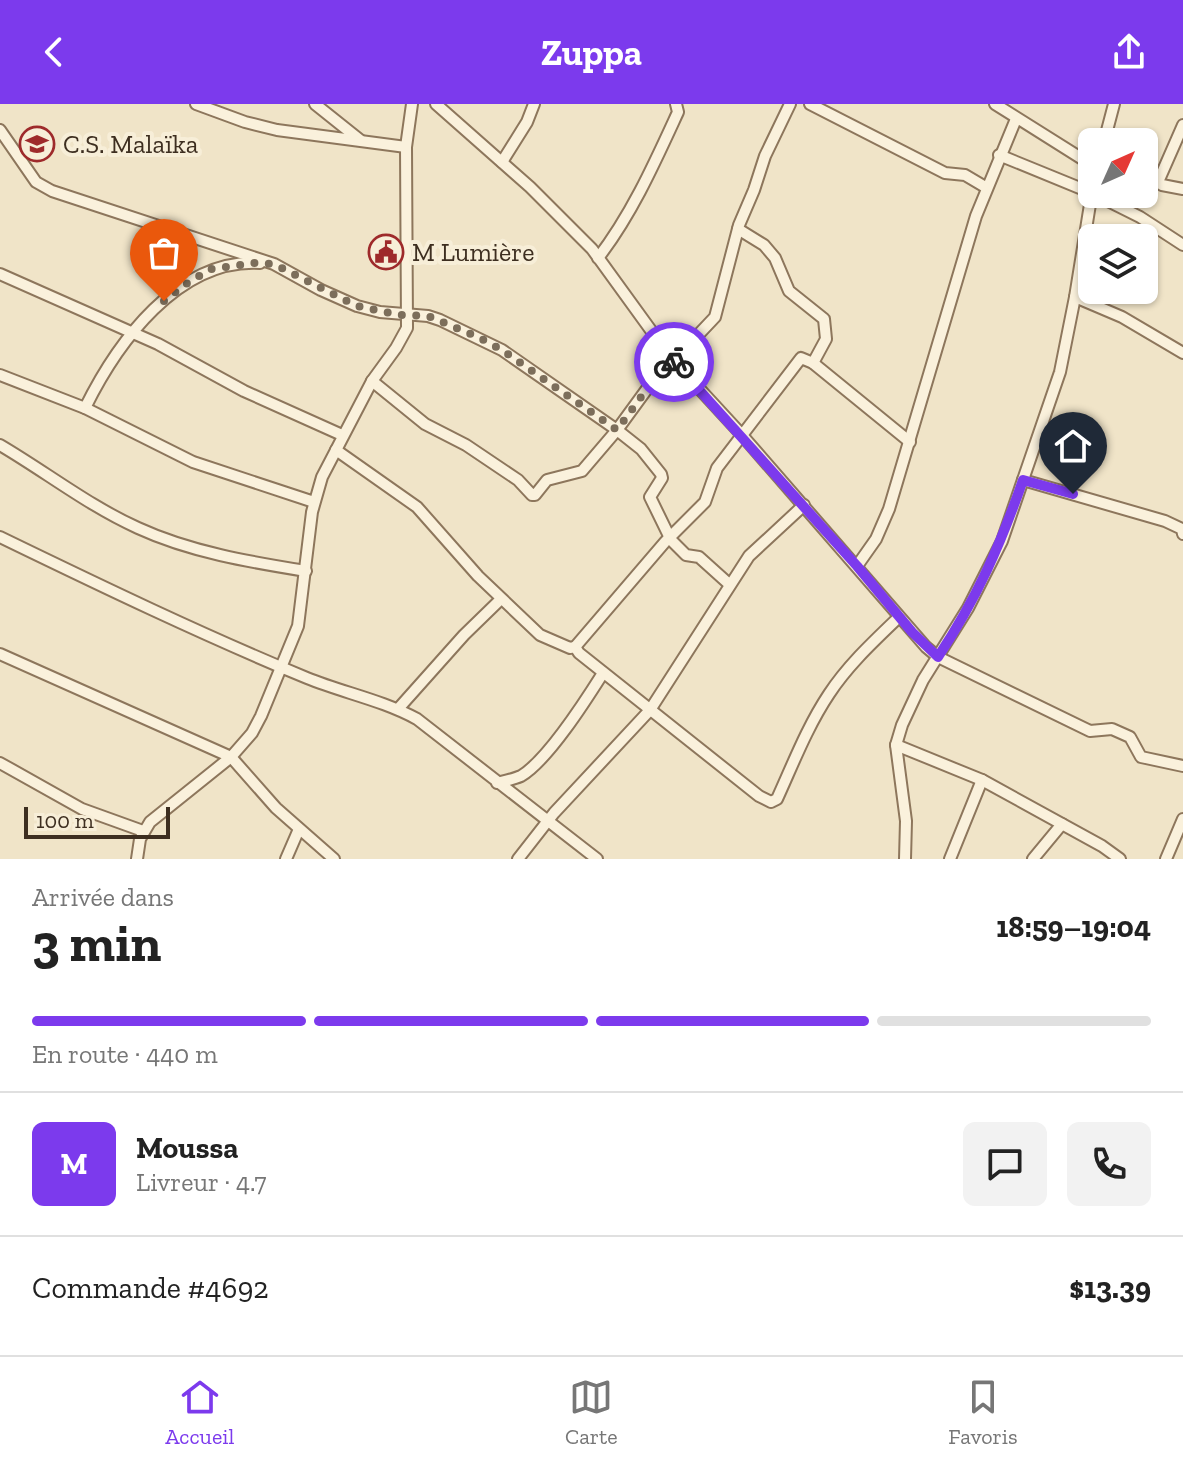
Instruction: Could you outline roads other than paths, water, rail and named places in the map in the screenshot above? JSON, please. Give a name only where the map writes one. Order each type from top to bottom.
[{"type":"street","points":[[196,104],[277,130],[406,147]]},
{"type":"street","points":[[315,104],[360,140]]},
{"type":"street","points":[[137,859],[143,831],[157,815],[231,757],[252,733],[283,667],[298,626],[314,502],[322,477],[372,381],[407,328],[406,147],[412,104]]},
{"type":"street","points":[[436,104],[553,209],[598,258],[671,358],[804,505],[899,617],[938,657],[1090,731],[1112,729],[1130,737],[1141,757],[1183,766]]},
{"type":"street","points":[[502,162],[527,122],[534,104]]},
{"type":"street","points":[[598,258],[616,234],[641,186],[678,112],[676,104]]},
{"type":"street","points":[[372,381],[425,424],[466,445],[518,480],[532,495],[547,480],[582,471],[671,358],[681,353],[715,317],[738,229],[765,156],[790,104]]},
{"type":"street","points":[[810,104],[945,173],[965,175],[987,188]]},
{"type":"street","points":[[995,104],[1078,157]]},
{"type":"street","points":[[1108,128],[1114,104]]},
{"type":"street","points":[[857,566],[883,526],[955,282],[999,155],[1016,119]]},
{"type":"street","points":[[1183,125],[1158,182],[1183,189]]},
{"type":"street","points":[[0,130],[36,182],[52,191],[274,264],[357,306],[380,312],[428,316],[502,350],[641,449],[661,474],[662,478],[650,497],[670,535],[686,555],[699,557],[729,584]]},
{"type":"street","points":[[999,155],[1078,187]]},
{"type":"street","points":[[905,859],[906,821],[896,745],[912,702],[1002,541],[1053,393],[1075,297],[1090,208]]},
{"type":"street","points":[[1122,208],[1183,245]]},
{"type":"street","points":[[738,229],[764,245],[775,258],[789,291],[824,319],[826,339],[813,363]]},
{"type":"street","points":[[85,408],[95,386],[132,333],[164,301],[200,274],[224,267],[274,264]]},
{"type":"street","points":[[0,274],[158,344],[244,391],[342,435]]},
{"type":"street","points":[[1075,297],[1122,317],[1183,353]]},
{"type":"street","points":[[575,647],[670,535],[707,498],[717,468],[801,358],[813,363],[910,442]]},
{"type":"street","points":[[0,375],[85,408],[193,462],[314,502]]},
{"type":"street","points":[[0,445],[138,528],[221,555],[306,571]]},
{"type":"street","points":[[336,450],[417,507],[501,599],[540,635],[566,647],[575,647],[603,673],[759,796],[773,802],[828,695],[858,658],[899,617]]},
{"type":"street","points":[[1023,480],[1165,521],[1178,526],[1183,534]]},
{"type":"street","points":[[518,859],[547,821],[650,710],[749,556],[804,505]]},
{"type":"street","points":[[0,537],[96,584],[310,679],[398,709],[417,719],[597,859]]},
{"type":"street","points":[[398,709],[464,635],[501,599]]},
{"type":"street","points":[[0,654],[231,757],[238,768],[299,829],[334,859]]},
{"type":"street","points":[[497,783],[523,775],[544,754],[580,709],[603,673]]},
{"type":"street","points":[[896,745],[982,780],[1120,859]]},
{"type":"street","points":[[0,763],[82,809],[143,831]]},
{"type":"street","points":[[950,859],[982,780]]},
{"type":"street","points":[[1166,859],[1183,819]]},
{"type":"street","points":[[1033,859],[1062,824]]},
{"type":"street","points":[[286,859],[299,829]]},
{"type":"place","name":"C.S. Malaïka","points":[[37,144]]},
{"type":"place","name":"M Lumière","points":[[386,252]]}]
